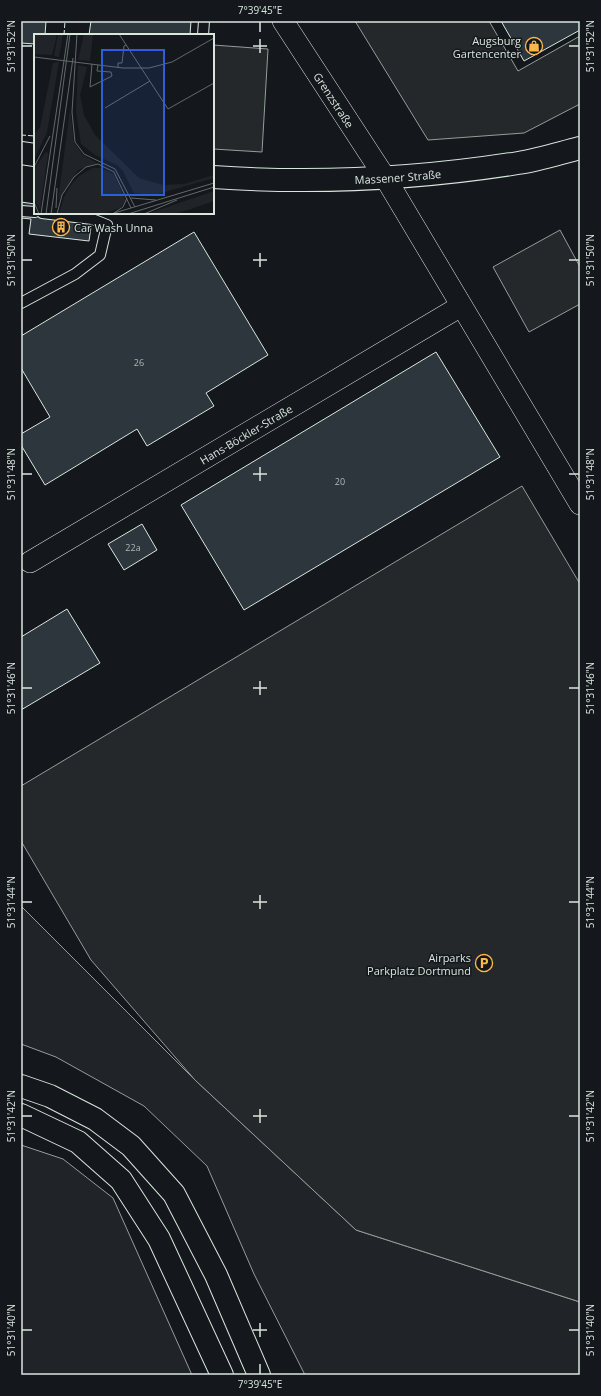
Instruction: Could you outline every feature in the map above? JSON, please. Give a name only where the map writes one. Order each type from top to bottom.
[{"type":"main road","name":"Massener Straße","points":[[214,177],[316,180],[386,178],[520,163],[580,148]]},
{"type":"main road","points":[[21,153],[34,155]]},
{"type":"main road","points":[[21,1086],[50,1096],[96,1119],[131,1146],[174,1194],[216,1275],[259,1375]]},
{"type":"main road","points":[[21,1115],[78,1142],[121,1180],[159,1239],[222,1375]]},
{"type":"street","name":"Grenzstraße","points":[[283,21],[386,178]]},
{"type":"street","points":[[386,178],[461,306],[506,377],[580,504]]},
{"type":"street","name":"Hans-Böckler-Straße","points":[[30,562],[461,306]]},
{"type":"lane","points":[[203,34],[204,21]]},
{"type":"lane","points":[[21,210],[34,212]]},
{"type":"lane","points":[[21,303],[75,274],[100,255],[107,225],[92,219],[50,214]]},
{"type":"shaded area","points":[[355,21],[489,21],[518,71],[580,36],[580,104],[524,133],[428,140]]},
{"type":"shaded area","points":[[214,45],[268,49],[262,152],[214,149]]},
{"type":"shaded area","points":[[560,230],[580,267],[580,304],[529,332],[493,267]]},
{"type":"shaded area","points":[[522,486],[580,584],[580,1302],[356,1230],[195,1080],[91,960],[21,841],[21,786]]},
{"type":"shaded area","points":[[21,906],[195,1080],[356,1230],[580,1302],[580,1375],[305,1375],[254,1274],[207,1166],[144,1106],[56,1057],[21,1044]]},
{"type":"shaded area","points":[[21,1145],[63,1159],[113,1198],[192,1375],[21,1375]]},
{"type":"building","points":[[21,21],[46,21],[45,34],[34,34],[34,44],[21,43]]},
{"type":"building","points":[[91,21],[191,21],[190,34],[89,34]]},
{"type":"building","name":"Augsburg Gartencenter","points":[[501,21],[580,21],[580,30],[524,61]]},
{"type":"building","name":"Car Wash Unna","points":[[21,202],[34,204],[34,214],[93,214],[89,241],[29,234],[31,219],[21,218]]},
{"type":"building","points":[[194,232],[268,355],[206,393],[214,406],[147,446],[137,429],[45,485],[21,445],[21,434],[50,417],[21,368],[21,336]]},
{"type":"building","points":[[436,352],[500,457],[244,610],[181,505]]},
{"type":"building","points":[[142,524],[157,550],[124,570],[108,544]]},
{"type":"building","points":[[67,609],[100,663],[21,710],[21,637]]},
{"type":"fence","points":[[64,34],[65,21]]},
{"type":"fence","points":[[21,135],[34,136]]},
{"type":"place","name":"Augsburg Gartencenter","points":[[534,46]]},
{"type":"place","name":"Car Wash Unna","points":[[61,227]]},
{"type":"place","name":"Airparks Parkplatz Dortmund","points":[[484,963]]}]
